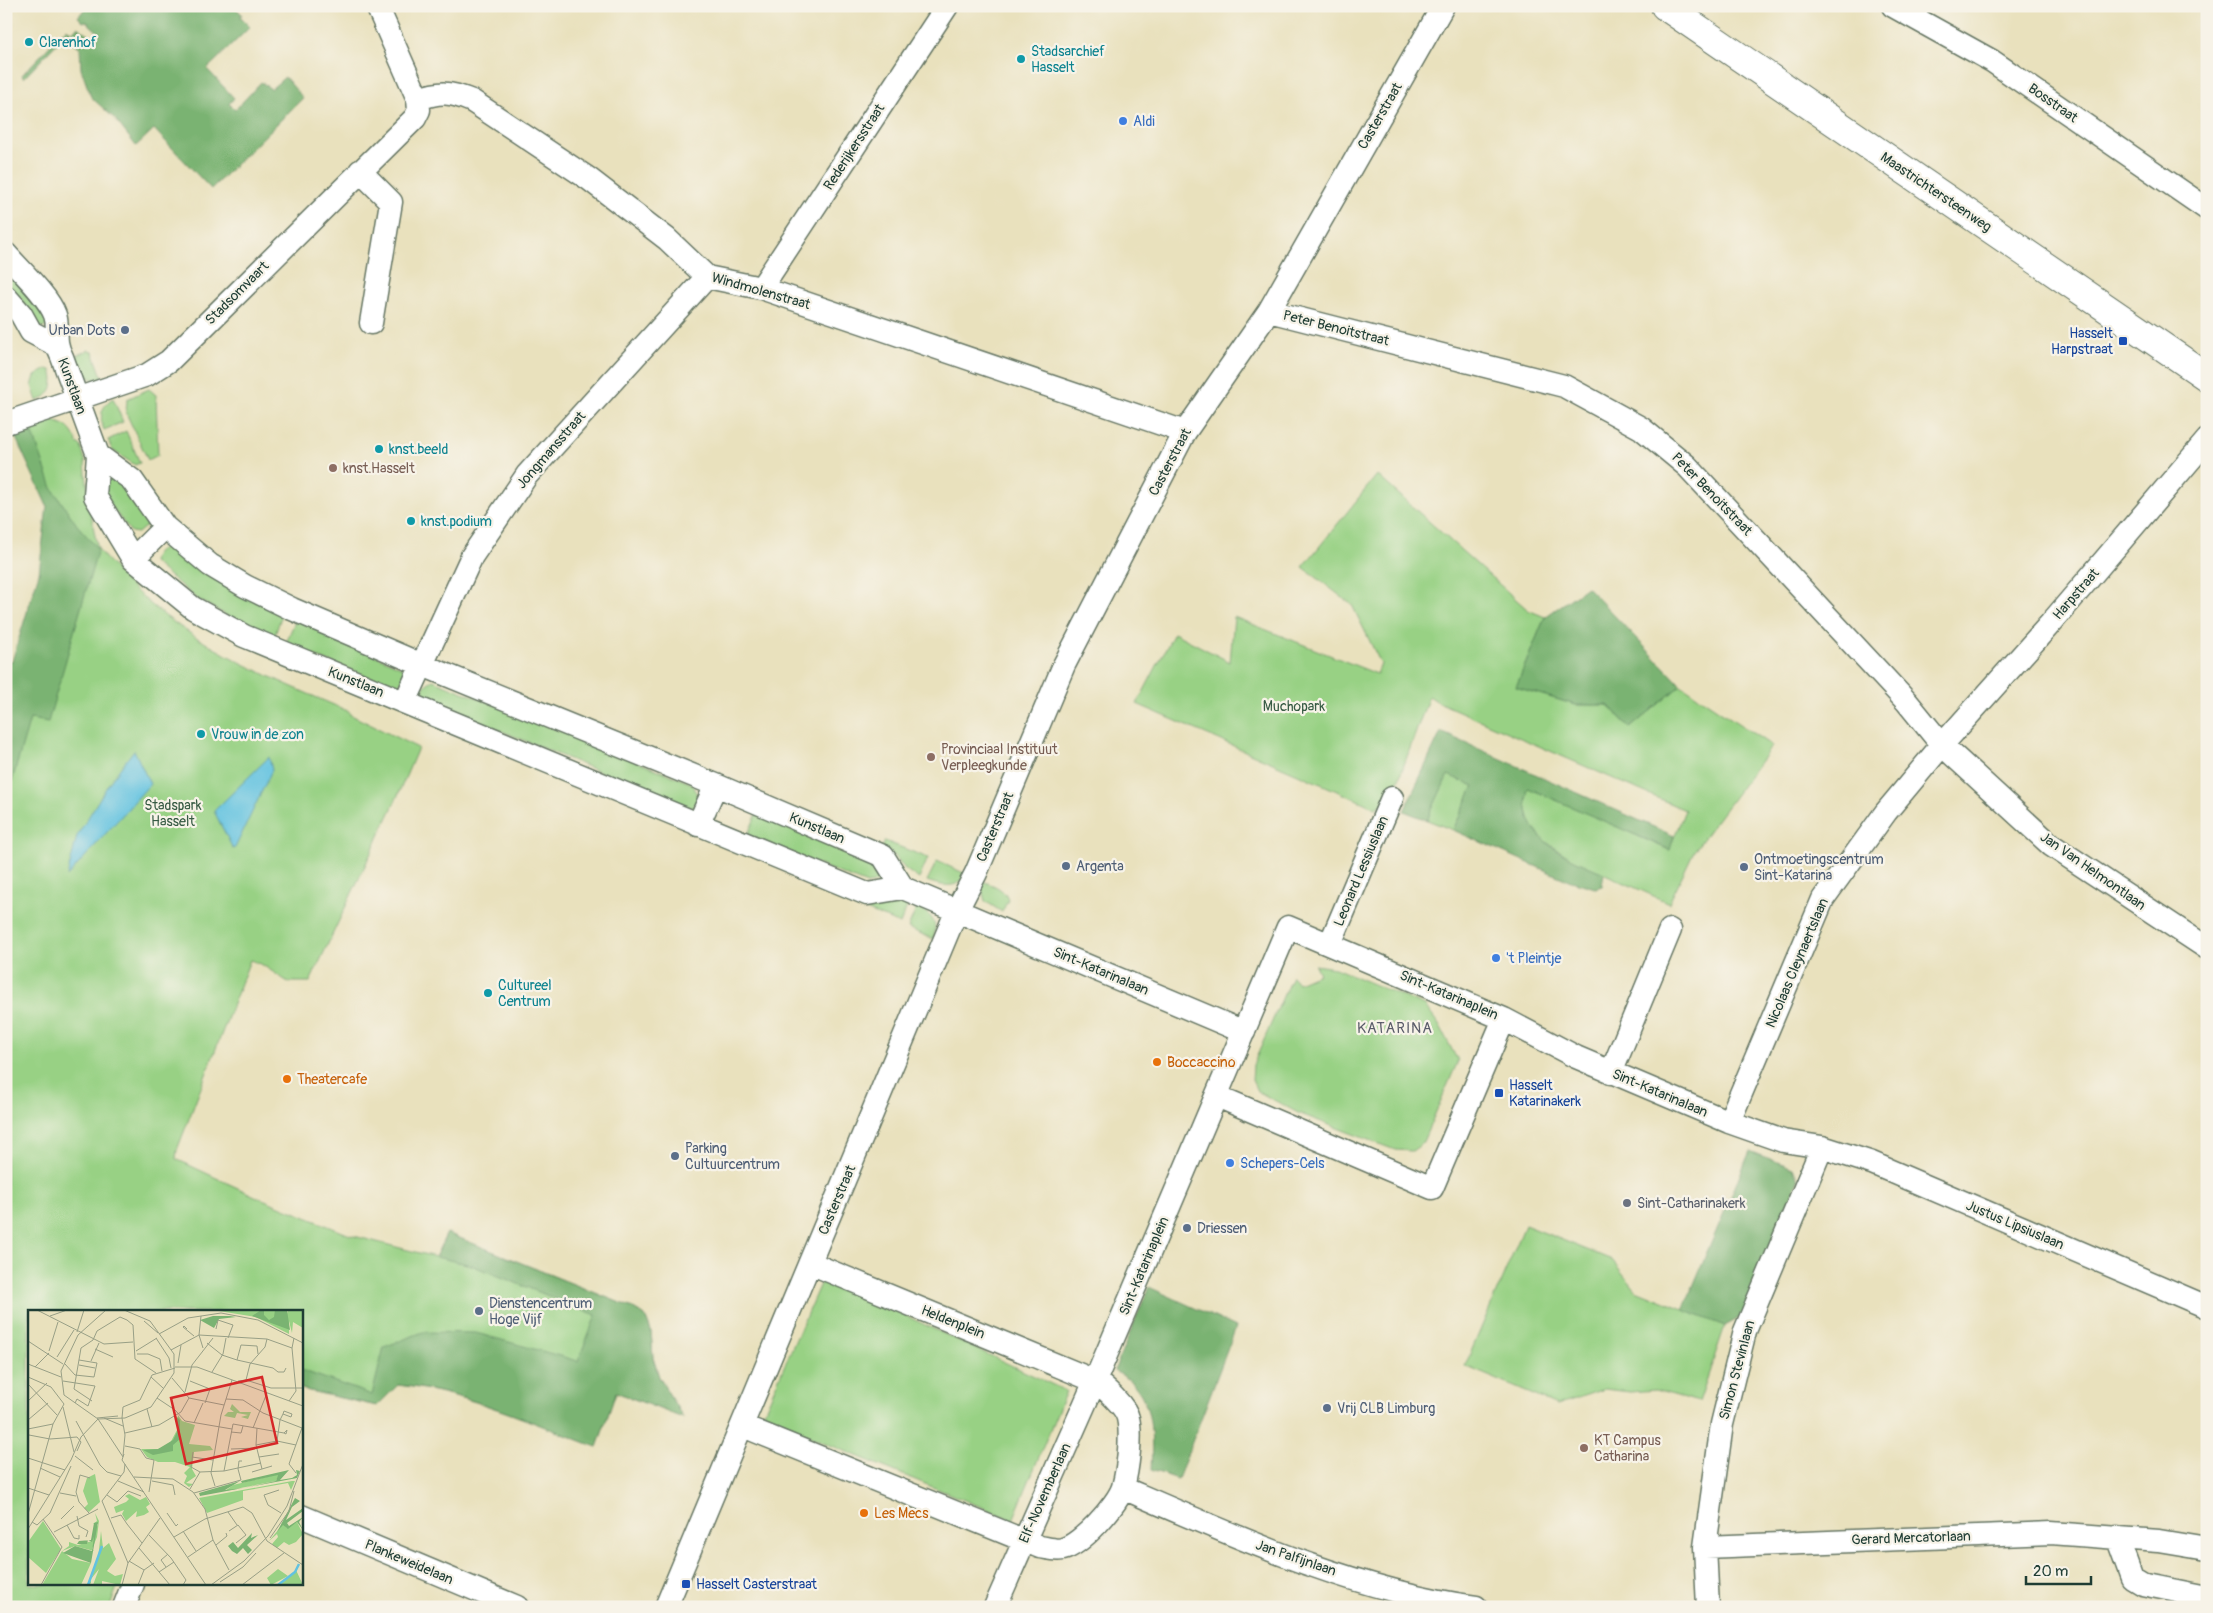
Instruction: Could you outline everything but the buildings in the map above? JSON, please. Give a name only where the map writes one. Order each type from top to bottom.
[{"type":"main road","name":"Maastrichtersteenweg","points":[[1665,6],[2207,377]]},
{"type":"street","points":[[377,6],[418,98]]},
{"type":"street","name":"Rederijkersstraat","points":[[761,288],[948,6]]},
{"type":"street","name":"Casterstraat","points":[[666,1607],[957,910],[976,874],[1064,665],[1185,432],[1269,311],[1443,6]]},
{"type":"street","name":"Bosstraat","points":[[1893,6],[1992,61],[2207,209]]},
{"type":"street","name":"Windmolenstraat","points":[[418,98],[439,92],[455,94],[472,101],[589,179],[668,239],[707,277],[761,288],[1185,432]]},
{"type":"street","name":"Stadsomvaart","points":[[6,423],[147,375],[169,361],[415,118],[419,110],[418,98]]},
{"type":"street","points":[[360,171],[391,202],[371,323]]},
{"type":"street","name":"Kunstlaan","points":[[6,254],[40,292],[55,316],[56,345],[98,455],[95,496],[133,559],[193,608],[230,629],[268,647],[867,894],[903,888],[883,856],[716,784],[420,664],[292,609],[245,586],[210,565],[165,527],[132,480],[98,455]]},
{"type":"street","name":"Jongmansstraat","points":[[404,702],[420,664],[472,556],[527,475],[707,277]]},
{"type":"street","name":"Kunstlaan","points":[[6,297],[21,314],[31,332],[56,345]]},
{"type":"street","name":"Peter Benoitstraat","points":[[1269,311],[1564,386],[1641,428],[1688,466],[1907,702],[1942,745]]},
{"type":"street","name":"Harpstraat","points":[[1942,745],[2050,623],[2207,440]]},
{"type":"street","points":[[133,559],[165,527]]},
{"type":"street","name":"Jan Van Helmontlaan","points":[[1942,745],[2051,845],[2207,948]]},
{"type":"street","name":"Nicolaas Cleynaertslaan","points":[[1729,1122],[1823,899],[1886,812],[1942,745]]},
{"type":"street","points":[[698,825],[716,784]]},
{"type":"street","name":"Leonard Lessiuslaan","points":[[1330,944],[1392,798]]},
{"type":"street","points":[[903,888],[957,910]]},
{"type":"street","name":"Sint-Katarinalaan","points":[[957,910],[1244,1032]]},
{"type":"street","name":"Sint-Katarinaplein","points":[[1095,1381],[1288,927],[1504,1019],[1432,1188],[1217,1096]]},
{"type":"street","points":[[1611,1073],[1670,930]]},
{"type":"street","name":"Sint-Katarinalaan","points":[[1504,1019],[1576,1058],[1729,1122],[1783,1142],[1822,1147]]},
{"type":"street","name":"Justus Lipsiuslaan","points":[[1822,1147],[1872,1163],[2207,1307]]},
{"type":"street","name":"Simon Stevinlaan","points":[[1708,1607],[1705,1547],[1722,1424],[1745,1331],[1822,1147]]},
{"type":"street","name":"Heldenplein","points":[[810,1264],[1095,1381]]},
{"type":"street","points":[[743,1426],[1040,1547],[1062,1550],[1081,1540],[1104,1516],[1123,1488],[1129,1444],[1128,1416],[1107,1389],[1095,1381]]},
{"type":"street","name":"Elf-Novemberlaan","points":[[995,1607],[1023,1540],[1095,1381]]},
{"type":"street","name":"Jan Palfijnlaan","points":[[1123,1488],[1253,1544],[1339,1573],[1434,1601],[1476,1607]]},
{"type":"street","name":"Plankeweidelaan","points":[[302,1516],[517,1607]]},
{"type":"street","name":"Gerard Mercatorlaan","points":[[1705,1547],[2051,1533],[2117,1537],[2207,1549]]},
{"type":"street","points":[[2117,1537],[2132,1578],[2142,1584],[2207,1597]]},
{"type":"street","points":[[124,1607],[132,1586]]},
{"type":"green space","points":[[87,6],[233,6],[242,14],[240,17],[250,27],[207,69],[234,98],[229,104],[235,110],[261,82],[271,89],[285,77],[303,98],[211,189],[154,129],[136,146],[115,119],[91,97],[81,69],[80,47],[63,37],[24,78],[22,75],[67,28],[72,33],[77,27],[94,38],[99,33],[86,21],[83,22],[78,17]]},
{"type":"green space","points":[[6,267],[48,319],[48,325],[43,328],[38,327],[22,300],[6,283]]},
{"type":"green space","points":[[89,350],[93,352],[103,379],[97,381],[93,379],[85,374],[78,364],[77,355]]},
{"type":"green space","points":[[47,369],[51,370],[53,380],[51,389],[46,396],[37,401],[32,386],[35,376]]},
{"type":"green space","points":[[149,389],[156,395],[158,455],[148,460],[126,413],[127,399]]},
{"type":"green space","points":[[113,398],[123,422],[104,430],[102,412]]},
{"type":"green space","name":"Stadspark Hasselt","points":[[50,419],[68,428],[74,435],[76,442],[81,446],[85,460],[92,521],[99,550],[140,595],[166,617],[224,654],[255,670],[350,712],[349,714],[418,748],[395,802],[310,982],[288,982],[261,964],[250,960],[177,1150],[176,1159],[255,1196],[350,1235],[435,1257],[447,1233],[635,1309],[645,1316],[651,1331],[653,1358],[659,1377],[683,1418],[616,1392],[597,1447],[499,1410],[424,1389],[398,1385],[377,1406],[302,1389],[302,1310],[28,1310],[28,1586],[117,1586],[110,1607],[6,1607],[6,690],[43,573],[52,507],[15,430]]},
{"type":"green space","points":[[31,428],[52,488],[77,525],[98,549],[48,722],[30,719],[6,802],[6,660],[12,661],[39,573],[47,506],[15,436]]},
{"type":"green space","points":[[126,431],[140,463],[135,465],[112,450],[108,440]]},
{"type":"green space","name":"Muchopark","points":[[1377,475],[1528,610],[1545,617],[1516,687],[1576,705],[1608,705],[1630,728],[1681,685],[1772,746],[1694,851],[1669,903],[1572,859],[1546,842],[1532,827],[1525,804],[1528,787],[1669,850],[1685,810],[1438,702],[1429,696],[1392,798],[1376,808],[1137,704],[1174,633],[1230,662],[1234,617],[1377,674],[1381,664],[1352,605],[1303,567]]},
{"type":"green space","points":[[109,478],[125,483],[146,516],[147,525],[138,533],[131,532],[104,498],[103,482]]},
{"type":"green space","points":[[168,547],[177,549],[282,614],[273,641],[197,599],[153,562],[158,552]]},
{"type":"green space","points":[[1587,587],[1681,685],[1630,728],[1608,705],[1576,705],[1516,687],[1545,617]]},
{"type":"green space","points":[[296,619],[403,668],[404,676],[402,681],[396,687],[285,645]]},
{"type":"green space","points":[[433,680],[693,784],[698,798],[696,804],[690,809],[424,699],[424,688]]},
{"type":"green space","points":[[1441,732],[1674,836],[1670,850],[1528,788],[1527,805],[1530,820],[1537,833],[1560,852],[1604,873],[1602,886],[1595,888],[1565,879],[1453,830],[1474,786],[1448,775],[1427,820],[1404,811]]},
{"type":"green space","points":[[1448,774],[1474,786],[1453,830],[1427,820]]},
{"type":"green space","points":[[758,811],[876,861],[883,872],[881,878],[876,882],[867,884],[747,836]]},
{"type":"green space","points":[[885,841],[928,858],[919,879],[905,869],[895,856],[882,848]]},
{"type":"green space","points":[[937,861],[966,874],[959,883],[954,885],[927,881]]},
{"type":"green space","points":[[982,881],[998,888],[1006,896],[1008,900],[1002,912],[985,901],[981,886]]},
{"type":"green space","points":[[891,900],[900,900],[908,904],[900,924],[861,908],[863,902],[877,905]]},
{"type":"green space","points":[[917,907],[930,916],[934,924],[935,934],[933,939],[908,928]]},
{"type":"green space","points":[[1315,965],[1335,968],[1425,1006],[1439,1025],[1458,1061],[1422,1144],[1412,1151],[1395,1150],[1298,1113],[1257,1091],[1252,1080],[1253,1065],[1292,976],[1298,983],[1319,974]]},
{"type":"green space","points":[[1750,1151],[1793,1168],[1798,1180],[1743,1316],[1725,1326],[1683,1310]]},
{"type":"green space","points":[[1525,1225],[1612,1260],[1636,1290],[1725,1326],[1699,1402],[1655,1390],[1630,1392],[1604,1389],[1557,1405],[1465,1366]]},
{"type":"green space","points":[[447,1233],[635,1309],[645,1316],[651,1331],[653,1358],[659,1377],[683,1418],[616,1392],[597,1447],[474,1401],[424,1389],[398,1385],[377,1406],[302,1389],[302,1370],[372,1395],[384,1347],[423,1332],[476,1333],[578,1361],[596,1315],[471,1265],[436,1257]]},
{"type":"green space","points":[[823,1277],[1066,1391],[1013,1520],[762,1417]]},
{"type":"green space","points":[[1149,1287],[1236,1327],[1178,1479],[1151,1470],[1151,1427],[1144,1400],[1137,1388],[1114,1371]]},
{"type":"water","points":[[134,750],[150,784],[67,877],[77,836],[109,783]]},
{"type":"water","points":[[269,757],[272,770],[233,849],[214,811]]},
{"type":"place","name":"Clarenhof","points":[[29,42]]},
{"type":"place","name":"Stadsarchief Hasselt","points":[[1021,59]]},
{"type":"place","name":"Aldi","points":[[1123,121]]},
{"type":"place","name":"Urban Dots","points":[[125,330]]},
{"type":"place","name":"Hasselt Harpstraat","points":[[2123,341]]},
{"type":"place","name":"knst.beeld","points":[[379,449]]},
{"type":"place","name":"knst.Hasselt","points":[[333,468]]},
{"type":"place","name":"knst.podium","points":[[411,521]]},
{"type":"place","name":"Vrouw in de zon","points":[[201,734]]},
{"type":"place","name":"Provinciaal Instituut Verpleegkunde","points":[[931,757]]},
{"type":"place","name":"Argenta","points":[[1066,866]]},
{"type":"place","name":"Ontmoetingscentrum Sint-Katarina","points":[[1744,867]]},
{"type":"place","name":"'t Pleintje","points":[[1496,958]]},
{"type":"place","name":"Cultureel Centrum","points":[[488,993]]},
{"type":"place","name":"Boccaccino","points":[[1157,1062]]},
{"type":"place","name":"Theatercafe","points":[[287,1079]]},
{"type":"place","name":"Hasselt Katarinakerk","points":[[1499,1093]]},
{"type":"place","name":"Parking Cultuurcentrum","points":[[675,1156]]},
{"type":"place","name":"Schepers-Cels","points":[[1230,1163]]},
{"type":"place","name":"Sint-Catharinakerk","points":[[1627,1203]]},
{"type":"place","name":"Driessen","points":[[1187,1228]]},
{"type":"place","name":"Dienstencentrum Hoge Vijf","points":[[479,1311]]},
{"type":"place","name":"Vrij CLB Limburg","points":[[1327,1408]]},
{"type":"place","name":"KT Campus Catharina","points":[[1584,1448]]},
{"type":"place","name":"Les Mecs","points":[[864,1513]]},
{"type":"place","name":"Hasselt Casterstraat","points":[[686,1584]]},
{"type":"district","name":"KATARINA","points":[[1395,1028]]}]
